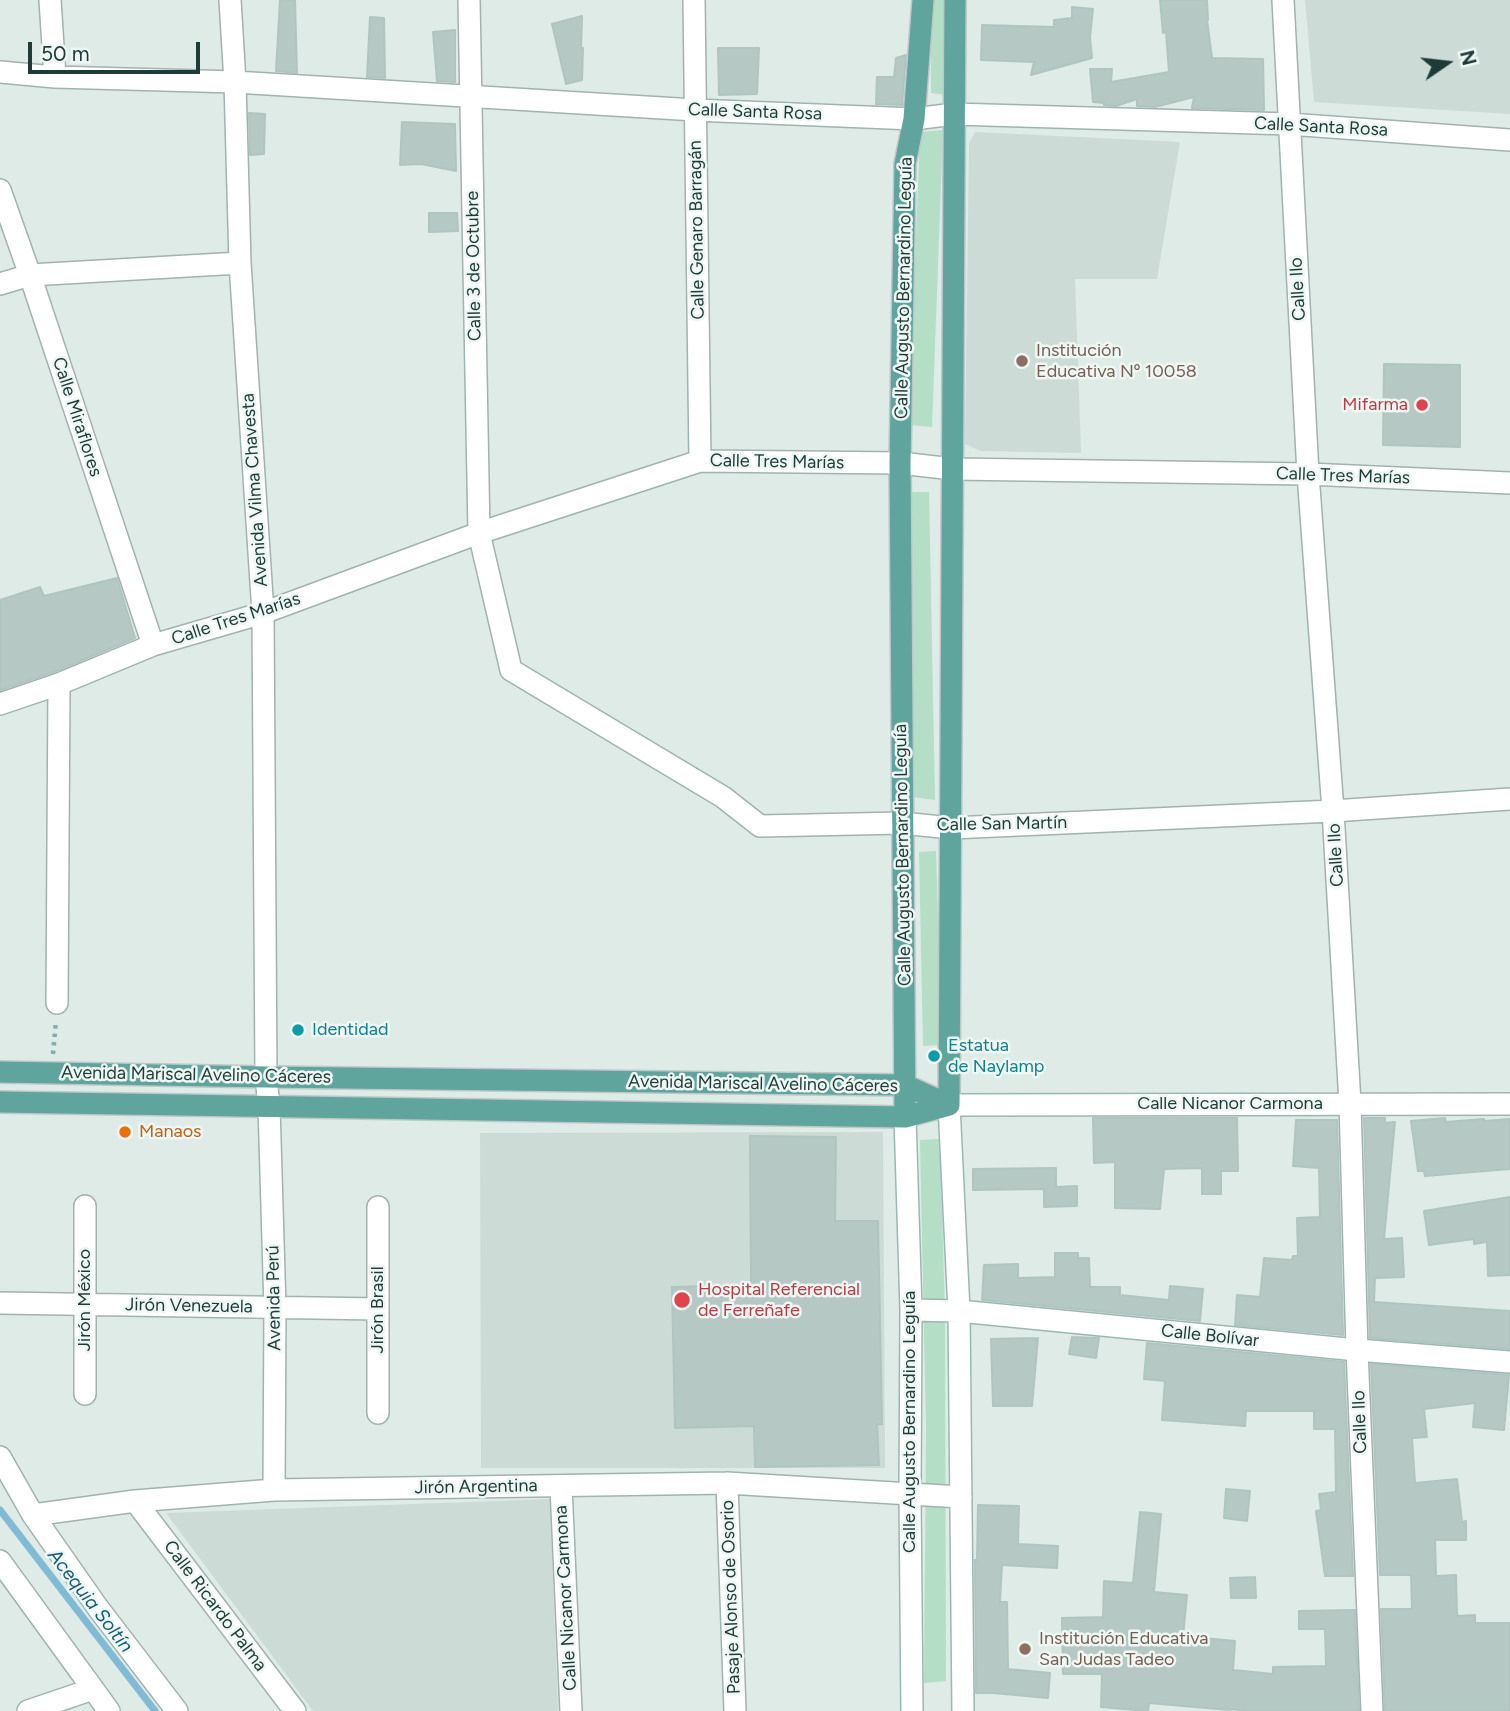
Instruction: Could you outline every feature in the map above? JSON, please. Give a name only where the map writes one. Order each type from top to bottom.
[{"type":"main road","name":"Calle Augusto Bernardino Leguía","points":[[905,1117],[900,463],[905,164],[914,119],[923,0]]},
{"type":"main road","points":[[949,1105],[955,0]]},
{"type":"main road","name":"Avenida Mariscal Avelino Cáceres","points":[[0,1072],[905,1085],[949,1105]]},
{"type":"main road","name":"Avenida Mariscal Avelino Cáceres","points":[[0,1102],[905,1117],[949,1105]]},
{"type":"street","points":[[50,0],[55,77]]},
{"type":"street","name":"Avenida Vilma Chavesta","points":[[230,0],[240,263],[263,612],[266,1077],[269,1106]]},
{"type":"street","name":"Calle 3 de Octubre","points":[[469,0],[479,533]]},
{"type":"street","name":"Calle Genaro Barragán","points":[[694,0],[700,461]]},
{"type":"street","name":"Calle Ilo","points":[[1283,0],[1308,474],[1333,811],[1350,1103],[1372,1711]]},
{"type":"street","name":"Calle Santa Rosa","points":[[0,72],[55,77],[235,82],[695,110],[914,119],[954,114],[1289,124],[1510,139]]},
{"type":"street","name":"Calle Miraflores","points":[[0,190],[153,645]]},
{"type":"street","points":[[0,285],[30,275],[240,263]]},
{"type":"street","name":"Calle Tres Marías","points":[[0,704],[59,684],[153,645],[263,612],[479,533],[700,461],[900,463],[953,469],[1308,474],[1510,483]]},
{"type":"street","name":"Calle San Martín","points":[[479,533],[511,670],[723,797],[760,826],[902,823],[951,828],[1333,811],[1510,800]]},
{"type":"street","points":[[57,1003],[59,684]]},
{"type":"street","name":"Calle Nicanor Carmona","points":[[949,1105],[1510,1104]]},
{"type":"street","points":[[949,1105],[959,1311],[963,1711]]},
{"type":"street","name":"Avenida Perú","points":[[269,1106],[275,1308],[274,1490]]},
{"type":"street","name":"Calle Augusto Bernardino Leguía","points":[[905,1117],[911,1310],[912,1711]]},
{"type":"street","name":"Jirón México","points":[[85,1206],[85,1394]]},
{"type":"street","name":"Jirón Brasil","points":[[378,1207],[378,1413]]},
{"type":"street","name":"Jirón Venezuela","points":[[0,1303],[378,1309]]},
{"type":"street","name":"Calle Bolívar","points":[[911,1310],[959,1311],[1357,1350],[1510,1362]]},
{"type":"street","points":[[0,1457],[33,1515],[98,1608],[177,1711]]},
{"type":"street","name":"Jirón Argentina","points":[[33,1515],[135,1501],[274,1490],[727,1483],[961,1497]]},
{"type":"street","name":"Pasaje Alonso de Osorio","points":[[727,1483],[735,1711]]},
{"type":"street","name":"Calle Nicanor Carmona","points":[[561,1486],[571,1711]]},
{"type":"street","name":"Calle Ricardo Palma","points":[[135,1501],[295,1711]]},
{"type":"street","points":[[0,1561],[109,1711]]},
{"type":"street","points":[[28,1711],[93,1689]]},
{"type":"path","points":[[51,1073],[57,1003]]},
{"type":"shaded area","points":[[1305,0],[1510,0],[1510,114],[1314,102]]},
{"type":"shaded area","name":"Institución Educativa Nº 10058","points":[[975,132],[1180,142],[1157,279],[1075,279],[1081,453],[981,451],[965,444],[969,144]]},
{"type":"shaded area","name":"Hospital Referencial de Ferreñafe","points":[[883,1132],[885,1468],[481,1468],[480,1133]]},
{"type":"shaded area","points":[[550,1499],[558,1711],[313,1711],[166,1513]]},
{"type":"green space","points":[[931,0],[947,0],[947,95],[931,93]]},
{"type":"green space","points":[[943,130],[932,427],[909,425],[920,132]]},
{"type":"green space","points":[[912,492],[929,492],[935,800],[913,797]]},
{"type":"green space","points":[[936,851],[942,1045],[923,1046],[919,852]]},
{"type":"green space","points":[[940,1139],[945,1313],[946,1681],[924,1683],[926,1428],[920,1140]]},
{"type":"building","points":[[280,0],[295,0],[297,73],[276,71]]},
{"type":"building","points":[[1160,0],[1207,0],[1212,58],[1263,59],[1264,110],[1192,108],[1194,97],[1155,107],[1137,106],[1137,99],[1116,106],[1093,102],[1090,69],[1112,69],[1111,82],[1169,72]]},
{"type":"building","points":[[1072,7],[1093,9],[1090,37],[1092,58],[1031,75],[1034,62],[981,60],[982,25],[1054,27],[1054,20],[1072,18]]},
{"type":"building","points":[[582,16],[582,80],[566,84],[552,24]]},
{"type":"building","points":[[370,17],[384,18],[385,78],[367,77]]},
{"type":"building","points":[[455,30],[455,82],[437,81],[433,32]]},
{"type":"building","points":[[718,48],[759,48],[757,94],[719,95]]},
{"type":"building","points":[[906,55],[902,105],[876,104],[877,77],[894,77],[896,58]]},
{"type":"building","points":[[249,113],[265,114],[264,154],[250,155]]},
{"type":"building","points":[[402,122],[455,124],[456,171],[421,164],[400,165]]},
{"type":"building","points":[[429,213],[457,213],[458,231],[429,232]]},
{"type":"building","name":"Mifarma","points":[[1384,364],[1460,365],[1460,447],[1383,445]]},
{"type":"building","points":[[117,578],[135,638],[54,672],[0,690],[0,600],[40,587],[44,596]]},
{"type":"building","points":[[1093,1118],[1237,1118],[1238,1171],[1221,1171],[1221,1194],[1202,1194],[1202,1168],[1164,1169],[1160,1209],[1115,1208],[1115,1162],[1094,1163]]},
{"type":"building","points":[[1364,1118],[1385,1118],[1385,1123],[1395,1122],[1384,1239],[1402,1238],[1404,1277],[1375,1278],[1374,1302],[1510,1311],[1510,1349],[1370,1338]]},
{"type":"building","points":[[1445,1118],[1446,1122],[1510,1119],[1510,1169],[1425,1176],[1424,1171],[1418,1171],[1411,1121]]},
{"type":"building","points":[[1296,1120],[1337,1120],[1343,1335],[1235,1325],[1237,1295],[1260,1297],[1264,1258],[1292,1260],[1293,1256],[1298,1256],[1297,1218],[1320,1217],[1319,1168],[1293,1166]]},
{"type":"building","points":[[750,1136],[836,1137],[835,1221],[878,1221],[882,1424],[877,1424],[879,1465],[755,1467],[754,1426],[675,1428],[672,1287],[751,1285]]},
{"type":"building","points":[[1056,1168],[1056,1187],[1077,1186],[1077,1206],[1044,1207],[1044,1189],[973,1190],[973,1169]]},
{"type":"building","points":[[1510,1197],[1510,1275],[1488,1276],[1487,1242],[1474,1244],[1474,1239],[1429,1245],[1424,1211]]},
{"type":"building","points":[[1055,1253],[1078,1253],[1078,1258],[1089,1258],[1090,1287],[1120,1287],[1120,1295],[1169,1300],[1170,1286],[1203,1289],[1200,1321],[982,1300],[984,1265],[1018,1264],[1018,1278],[1055,1277]]},
{"type":"building","points":[[1072,1337],[1099,1338],[1096,1358],[1069,1354]]},
{"type":"building","points":[[1038,1338],[1032,1406],[993,1406],[991,1339]]},
{"type":"building","points":[[1147,1343],[1344,1362],[1353,1576],[1325,1576],[1316,1511],[1321,1510],[1319,1494],[1336,1492],[1335,1429],[1314,1429],[1314,1411],[1246,1411],[1245,1426],[1162,1420],[1165,1381],[1144,1379]]},
{"type":"building","points":[[1371,1364],[1509,1375],[1504,1430],[1473,1427],[1475,1403],[1424,1409],[1427,1437],[1412,1438],[1415,1483],[1457,1479],[1462,1522],[1466,1521],[1466,1540],[1435,1540],[1436,1576],[1456,1575],[1457,1616],[1475,1615],[1475,1623],[1510,1623],[1510,1711],[1385,1711],[1381,1609],[1412,1609],[1411,1575],[1380,1575]]},
{"type":"building","points":[[1226,1489],[1250,1491],[1247,1521],[1224,1518]]},
{"type":"building","points":[[978,1505],[1019,1506],[1018,1544],[1058,1546],[1057,1568],[1002,1565],[1000,1602],[1007,1602],[1008,1669],[1050,1673],[1048,1698],[976,1693],[975,1560]]},
{"type":"building","points":[[1140,1512],[1161,1514],[1154,1592],[1187,1595],[1183,1636],[1235,1641],[1233,1670],[1273,1674],[1273,1667],[1326,1666],[1325,1629],[1299,1629],[1299,1611],[1355,1610],[1359,1711],[1255,1711],[1149,1703],[1148,1711],[1101,1707],[1102,1674],[1063,1674],[1062,1618],[1103,1617],[1104,1581],[1133,1583]]},
{"type":"building","points":[[1255,1577],[1256,1598],[1231,1598],[1230,1578]]},
{"type":"waterway","name":"Acequia Soltín","points":[[0,1510],[155,1711]]},
{"type":"place","name":"Institución Educativa Nº 10058","points":[[1022,361]]},
{"type":"place","name":"Mifarma","points":[[1422,405]]},
{"type":"place","name":"Identidad","points":[[298,1030]]},
{"type":"place","name":"Estatua de Naylamp","points":[[934,1056]]},
{"type":"place","name":"Manaos","points":[[125,1132]]},
{"type":"place","name":"Hospital Referencial de Ferreñafe","points":[[682,1300]]},
{"type":"place","name":"Institución Educativa San Judas Tadeo","points":[[1025,1649]]}]
